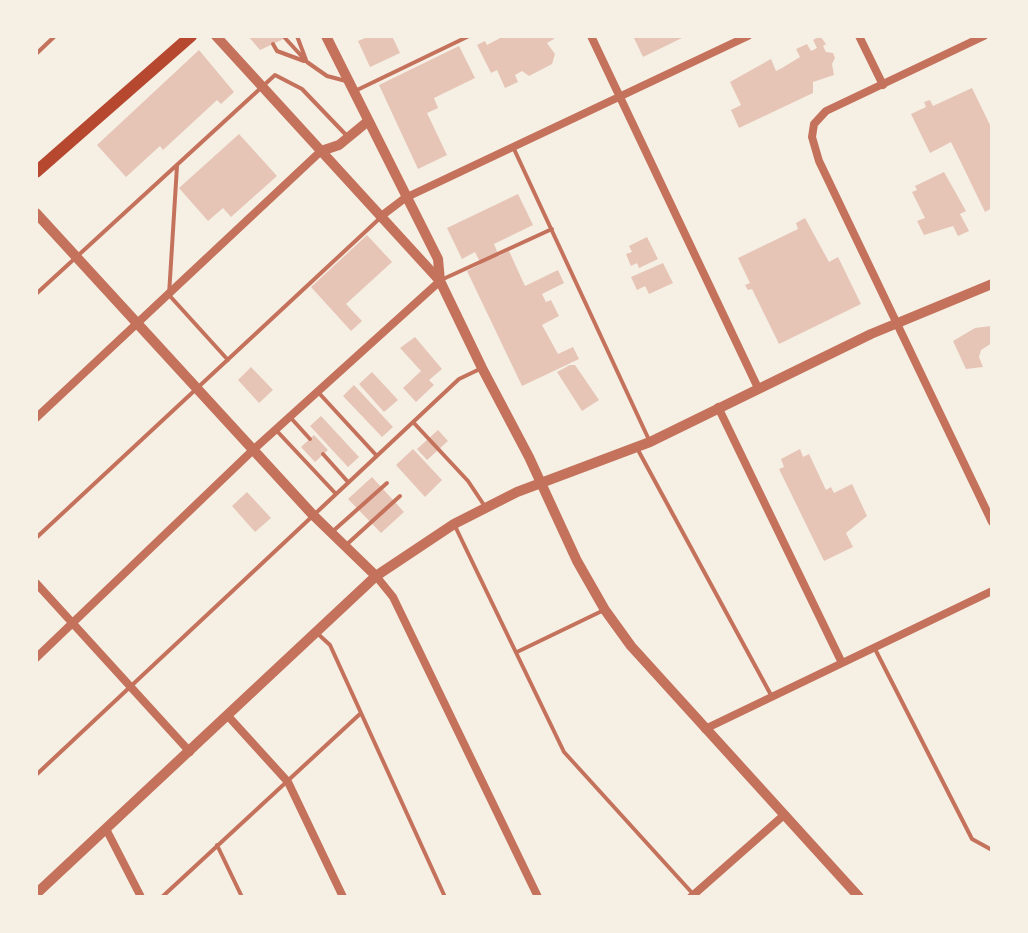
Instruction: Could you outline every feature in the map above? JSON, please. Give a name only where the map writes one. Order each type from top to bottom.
[{"type":"main road","points":[[36,172],[191,36]]},
{"type":"street","points":[[216,36],[440,281],[542,482],[577,561],[605,610],[631,646],[859,897]]},
{"type":"street","points":[[326,36],[438,259],[440,281]]},
{"type":"street","points":[[591,36],[758,388]]},
{"type":"street","points":[[380,217],[405,198],[748,36]]},
{"type":"street","points":[[859,36],[883,85]]},
{"type":"street","points":[[984,36],[826,111],[812,131],[819,161],[992,522]]},
{"type":"street","points":[[36,418],[321,151],[339,145],[367,122]]},
{"type":"street","points":[[36,213],[313,515],[376,576],[393,597],[538,897]]},
{"type":"street","points":[[36,658],[253,450],[440,281]]},
{"type":"street","points":[[36,894],[376,576],[454,524],[542,482],[650,442],[758,388],[992,284]]},
{"type":"street","points":[[718,407],[842,663]]},
{"type":"street","points":[[36,583],[190,752]]},
{"type":"street","points":[[705,729],[992,591]]},
{"type":"street","points":[[228,716],[288,782],[343,897]]},
{"type":"street","points":[[694,897],[784,815]]},
{"type":"street","points":[[106,829],[141,897]]},
{"type":"lane","points":[[36,54],[55,36]]},
{"type":"lane","points":[[297,36],[307,62]]},
{"type":"lane","points":[[353,92],[469,36]]},
{"type":"lane","points":[[285,38],[307,62],[327,76],[347,81]]},
{"type":"lane","points":[[273,44],[277,51],[307,62]]},
{"type":"lane","points":[[36,294],[275,75],[302,89],[348,137]]},
{"type":"lane","points":[[513,147],[650,442]]},
{"type":"lane","points":[[177,166],[169,295],[228,360]]},
{"type":"lane","points":[[36,538],[380,217]]},
{"type":"lane","points":[[440,281],[552,229]]},
{"type":"lane","points":[[36,775],[459,379],[482,368]]},
{"type":"lane","points":[[318,392],[377,456]]},
{"type":"lane","points":[[290,417],[310,439]]},
{"type":"lane","points":[[413,422],[468,481],[486,507]]},
{"type":"lane","points":[[276,430],[336,494]]},
{"type":"lane","points":[[637,447],[772,697]]},
{"type":"lane","points":[[323,454],[348,482]]},
{"type":"lane","points":[[331,533],[387,483]]},
{"type":"lane","points":[[344,547],[400,496]]},
{"type":"lane","points":[[454,524],[564,752],[694,897]]},
{"type":"lane","points":[[517,652],[605,610]]},
{"type":"lane","points":[[316,632],[330,645],[445,897]]},
{"type":"lane","points":[[874,647],[972,839],[992,850]]},
{"type":"lane","points":[[162,897],[361,713]]},
{"type":"lane","points":[[217,845],[242,897]]},
{"type":"building","points":[[248,36],[290,36],[260,50]]},
{"type":"building","points":[[370,36],[392,36],[400,53],[370,67],[358,41]]},
{"type":"building","points":[[504,36],[553,36],[554,39],[547,43],[555,54],[552,64],[529,76],[522,71],[515,75],[518,82],[505,88],[497,70],[491,73],[477,45],[485,41],[487,45]]},
{"type":"building","points":[[633,36],[686,36],[643,57]]},
{"type":"building","points":[[820,36],[826,44],[823,46],[826,52],[833,53],[835,58],[832,64],[834,75],[813,82],[813,93],[739,128],[731,110],[741,105],[730,82],[771,59],[776,71],[782,68],[800,57],[796,49],[807,44],[811,51],[817,48],[813,40]]},
{"type":"building","points":[[459,46],[475,78],[434,98],[438,108],[427,113],[447,155],[418,169],[379,85]]},
{"type":"building","points":[[199,50],[234,92],[221,104],[217,100],[163,150],[160,146],[126,177],[97,145]]},
{"type":"building","points":[[972,88],[992,129],[992,208],[985,212],[951,142],[930,153],[911,114],[926,107],[924,102],[930,100],[933,106]]},
{"type":"building","points":[[239,134],[277,176],[231,217],[223,208],[208,221],[179,188]]},
{"type":"building","points":[[944,172],[966,211],[960,214],[969,231],[958,236],[953,226],[924,235],[917,221],[925,218],[912,192],[917,190],[915,186]]},
{"type":"building","points":[[518,194],[533,225],[494,244],[499,256],[509,251],[525,286],[558,270],[564,283],[542,294],[546,302],[551,300],[559,316],[542,325],[558,354],[573,347],[579,359],[522,386],[467,271],[481,264],[475,252],[462,259],[447,228]]},
{"type":"building","points":[[805,218],[829,262],[838,257],[861,304],[779,344],[752,289],[748,290],[745,285],[750,283],[738,258],[798,229],[796,223]]},
{"type":"building","points":[[367,235],[392,262],[346,304],[362,321],[351,331],[311,287]]},
{"type":"building","points":[[647,237],[658,259],[639,268],[637,263],[631,266],[626,254],[632,252],[629,246]]},
{"type":"building","points":[[663,263],[673,283],[649,294],[645,286],[637,290],[631,277]]},
{"type":"building","points":[[991,326],[992,343],[981,350],[979,357],[983,367],[966,369],[953,341],[975,328]]},
{"type":"building","points":[[415,337],[442,369],[429,380],[434,385],[416,402],[403,388],[421,371],[400,348]]},
{"type":"building","points":[[575,365],[599,400],[582,411],[557,372]]},
{"type":"building","points":[[251,367],[273,390],[259,403],[238,380]]},
{"type":"building","points":[[372,372],[398,400],[384,412],[359,384]]},
{"type":"building","points":[[354,385],[393,427],[382,437],[343,396]]},
{"type":"building","points":[[321,416],[359,457],[348,467],[310,426]]},
{"type":"building","points":[[438,430],[448,441],[427,460],[417,449]]},
{"type":"building","points":[[314,435],[328,450],[315,462],[301,447]]},
{"type":"building","points":[[413,449],[442,480],[425,497],[396,465]]},
{"type":"building","points":[[800,449],[803,457],[809,454],[826,490],[831,487],[834,493],[852,484],[867,516],[846,533],[853,547],[824,561],[779,469],[784,467],[781,459]]},
{"type":"building","points":[[372,477],[404,512],[381,533],[348,499]]},
{"type":"building","points":[[247,492],[271,518],[255,532],[232,506]]}]
